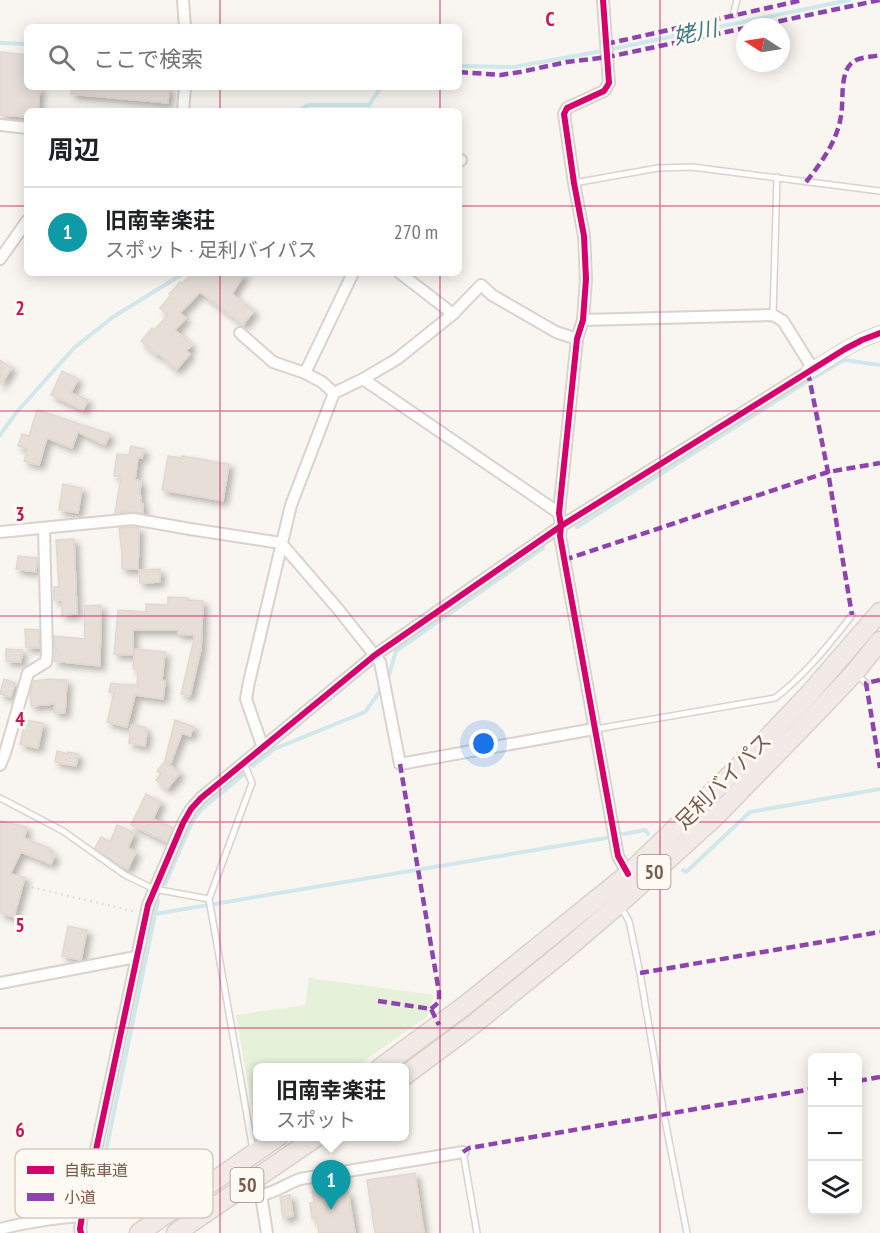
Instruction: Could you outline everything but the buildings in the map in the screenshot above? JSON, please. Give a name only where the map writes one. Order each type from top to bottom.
[{"type":"highway","name":"足利バイパス","points":[[387,1063],[467,1004],[628,874],[752,754],[827,660],[880,612]]},
{"type":"highway","name":"足利バイパス","points":[[409,1073],[474,1024],[619,904],[715,817],[860,678],[880,641]]},
{"type":"highway","name":"50","points":[[213,1182],[273,1141]]},
{"type":"highway","name":"50","points":[[213,1212],[257,1188],[313,1141]]},
{"type":"highway","name":"50","points":[[139,1233],[161,1218]]},
{"type":"highway","name":"50","points":[[176,1233],[203,1218]]},
{"type":"street","points":[[183,0],[185,24]]},
{"type":"street","points":[[603,0],[609,83],[604,91],[567,108],[564,114],[584,236],[586,279],[583,320],[577,339],[559,513],[560,536],[618,856],[628,874]]},
{"type":"street","points":[[183,108],[185,90]]},
{"type":"street","points":[[0,125],[24,128]]},
{"type":"street","points":[[0,259],[24,225]]},
{"type":"street","points":[[305,373],[351,276]]},
{"type":"street","points":[[404,276],[453,314]]},
{"type":"street","points":[[263,748],[246,699],[249,682],[291,505],[334,393],[397,359],[453,314],[481,285],[556,332],[577,339]]},
{"type":"street","points":[[583,320],[773,315],[783,321],[810,371]]},
{"type":"street","points":[[240,333],[273,362],[305,373],[322,382],[334,393]]},
{"type":"street","points":[[96,1149],[146,914],[154,889],[183,823],[201,798],[375,655],[561,526],[845,349],[880,333]]},
{"type":"street","points":[[363,379],[559,513]]},
{"type":"street","points":[[0,532],[133,519],[281,543],[380,662],[400,764],[594,729]]},
{"type":"street","points":[[0,765],[28,673],[46,662],[44,528]]},
{"type":"street","points":[[0,983],[136,957]]},
{"type":"street","points":[[257,1188],[269,1194],[300,1179],[463,1152]]},
{"type":"street","points":[[257,1188],[267,1233]]},
{"type":"street","points":[[0,1229],[55,1218]]},
{"type":"street","points":[[81,1233],[82,1218]]},
{"type":"lane","points":[[733,15],[737,0]]},
{"type":"lane","points":[[574,183],[671,167],[692,167],[880,191]]},
{"type":"lane","points":[[773,315],[777,177]]},
{"type":"lane","points":[[594,729],[775,698],[827,660],[852,615]]},
{"type":"lane","points":[[244,763],[252,783],[209,899],[254,1153]]},
{"type":"lane","points":[[0,798],[63,831],[125,875],[154,889],[209,899]]},
{"type":"lane","points":[[619,904],[629,921],[640,973],[687,1233]]},
{"type":"lane","points":[[463,1152],[477,1233]]},
{"type":"path","points":[[26,886],[146,914]]},
{"type":"green space","points":[[309,978],[434,995],[427,1017],[361,1063],[253,1063],[253,1114],[236,1015],[305,1005]]},
{"type":"waterway","name":"姥川","points":[[612,49],[849,0]]},
{"type":"waterway","name":"姥川","points":[[0,43],[24,44]]},
{"type":"waterway","name":"姥川","points":[[462,66],[514,67],[602,51]]},
{"type":"waterway","points":[[303,108],[308,105],[369,105],[379,90]]},
{"type":"waterway","points":[[0,435],[16,413],[74,348],[113,317],[179,276]]},
{"type":"waterway","points":[[577,527],[844,360],[880,365]]},
{"type":"waterway","points":[[389,675],[396,651],[543,548]]},
{"type":"waterway","points":[[253,766],[274,749],[365,712],[380,691]]},
{"type":"waterway","points":[[165,884],[193,820],[202,809],[243,775]]},
{"type":"waterway","points":[[683,870],[686,872],[750,812],[880,789]]},
{"type":"waterway","points":[[623,834],[645,830],[648,834]]},
{"type":"waterway","points":[[155,914],[606,838]]},
{"type":"waterway","points":[[106,1149],[158,900]]},
{"type":"marked path","points":[[606,44],[803,0]]},
{"type":"marked path","points":[[790,19],[880,0]]},
{"type":"marked path","points":[[462,72],[501,75],[567,62],[608,57],[736,30]]},
{"type":"marked path","points":[[806,182],[823,159],[836,134],[841,116],[844,80],[849,67],[859,59],[880,55]]},
{"type":"marked path","points":[[808,372],[828,472],[852,615]]},
{"type":"marked path","points":[[564,560],[828,472],[880,463]]},
{"type":"marked path","points":[[880,680],[866,683],[880,768]]},
{"type":"marked path","points":[[400,764],[439,992],[439,1002],[431,1009]]},
{"type":"marked path","points":[[640,973],[880,932]]},
{"type":"marked path","points":[[378,1001],[431,1009],[439,1025]]},
{"type":"marked path","points":[[862,1080],[880,1077]]},
{"type":"marked path","points":[[463,1152],[469,1148],[808,1090]]},
{"type":"cycle path","points":[[603,0],[609,83],[604,91],[567,108],[564,114],[584,236],[586,279],[583,320],[577,339],[559,513],[560,536],[618,856],[628,874]]},
{"type":"cycle path","points":[[96,1149],[148,905],[183,823],[201,798],[375,655],[561,526],[845,349],[880,333]]},
{"type":"cycle path","points":[[81,1233],[82,1218]]},
{"type":"place","name":"旧南幸楽荘","points":[[331,1210]]}]
